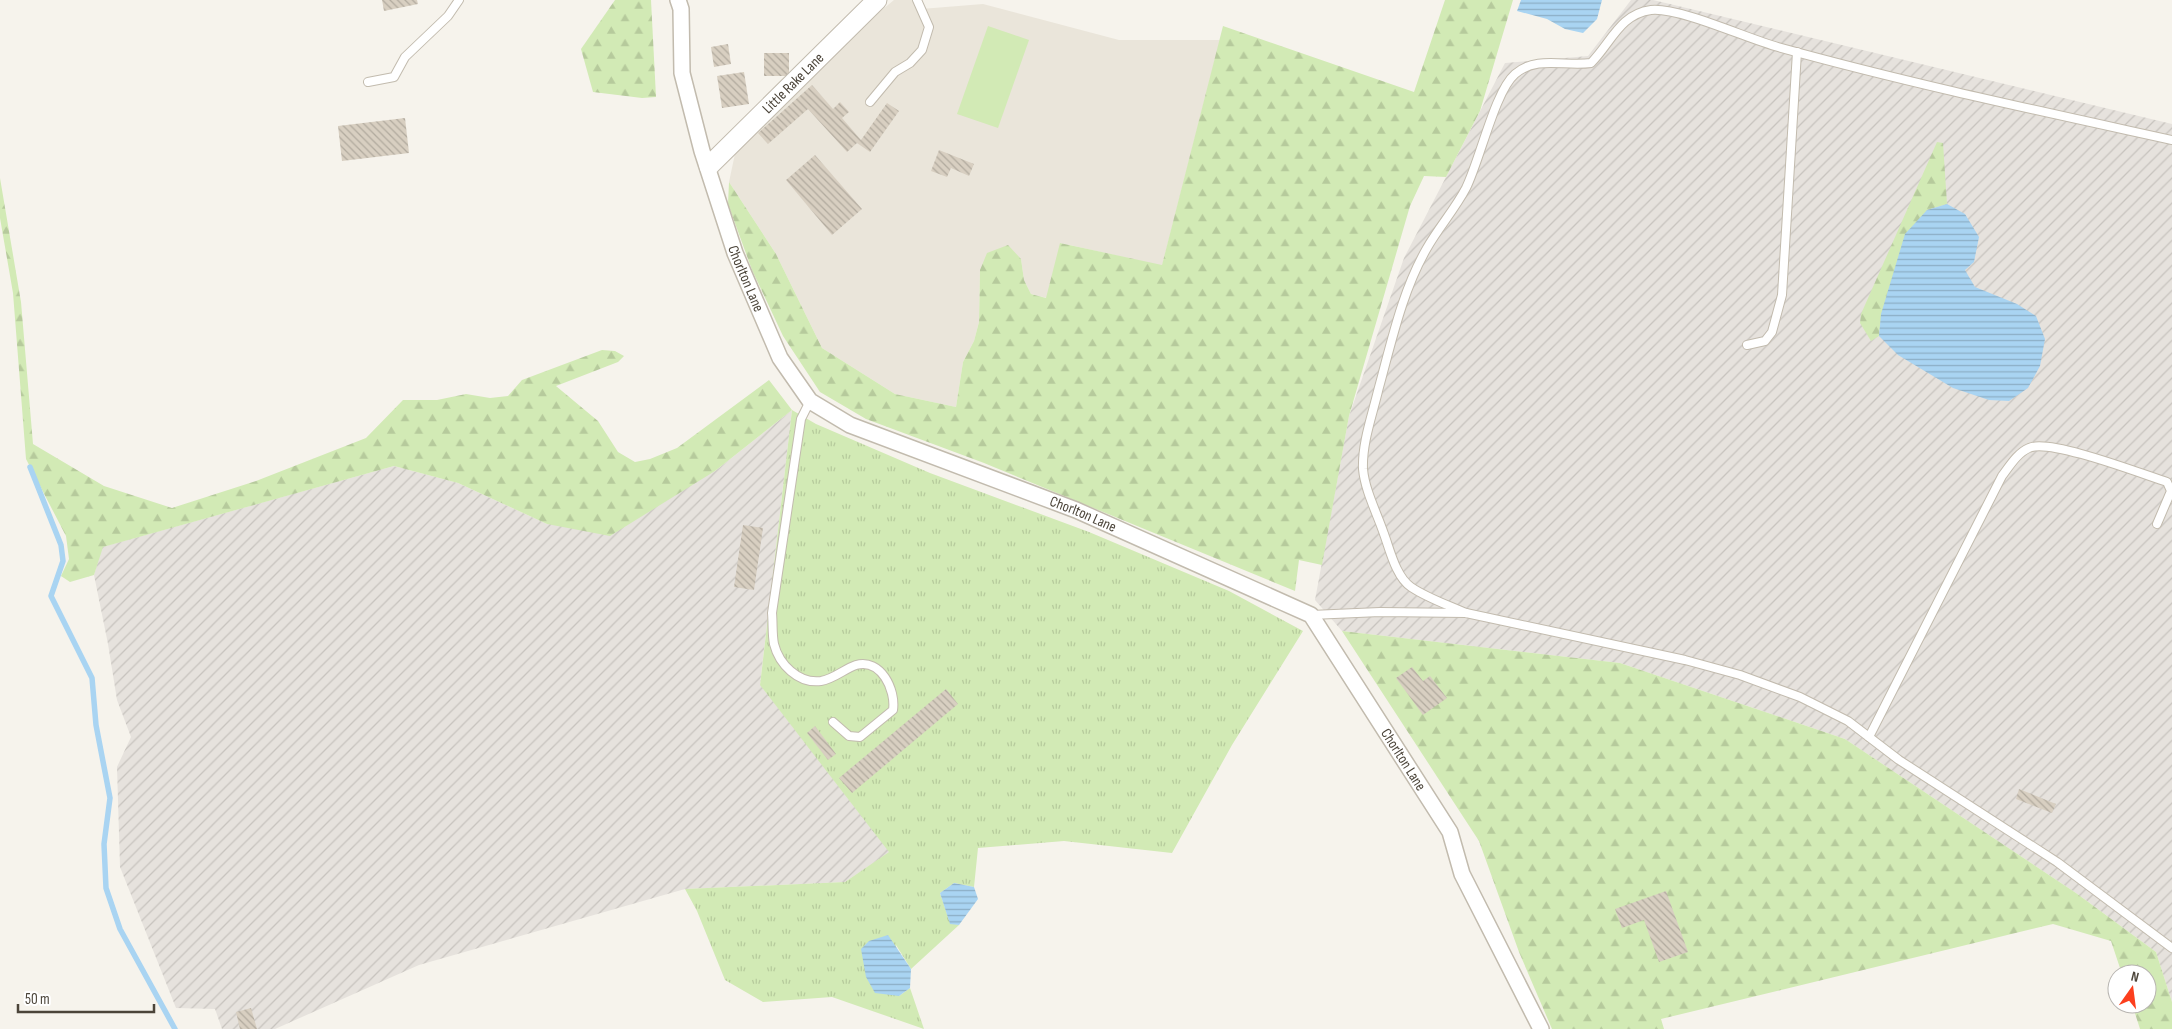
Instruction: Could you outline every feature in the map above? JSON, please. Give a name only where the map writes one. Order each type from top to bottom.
[{"type":"street","name":"Chorlton Lane","points":[[678,0],[681,9],[682,73],[702,151],[709,166],[735,253],[780,358],[810,401],[850,425],[1076,510],[1311,615],[1450,832],[1462,874],[1541,1029]]},
{"type":"street","name":"Little Rake Lane","points":[[709,166],[877,0]]},
{"type":"lane","points":[[368,82],[394,77],[405,56],[448,16],[459,0]]},
{"type":"lane","points":[[870,102],[894,72],[910,63],[922,50],[929,27],[917,0]]},
{"type":"lane","points":[[1466,613],[1410,587],[1398,570],[1366,487],[1364,462],[1369,426],[1390,347],[1415,272],[1427,248],[1466,187],[1501,95],[1509,79],[1528,65],[1544,62],[1577,65],[1591,62],[1600,54],[1622,22],[1635,14],[1653,10],[1678,13],[1796,52],[1911,82],[2172,140]]},
{"type":"lane","points":[[1747,345],[1765,341],[1772,332],[1782,295],[1796,52]]},
{"type":"lane","points":[[810,401],[801,419],[772,613],[773,643],[779,657],[792,674],[805,680],[820,681],[857,665],[868,666],[881,672],[890,685],[895,698],[893,710],[860,737],[849,736],[833,722]]},
{"type":"lane","points":[[1869,737],[2002,476],[2019,455],[2030,447],[2063,449],[2168,482],[2171,491],[2157,524]]},
{"type":"lane","points":[[1311,615],[1380,612],[1466,613],[1685,660],[1740,675],[1800,697],[1848,720],[1899,760],[2057,862],[2172,948]]},
{"type":"shaded area","points":[[894,0],[915,0],[921,9],[983,4],[1119,40],[1220,40],[1162,266],[1061,243],[1047,298],[1031,294],[1024,280],[1021,259],[980,270],[979,322],[974,341],[963,362],[956,407],[895,394],[822,348],[776,254],[729,182],[736,149],[859,29]]},
{"type":"shaded area","points":[[1631,0],[1653,0],[2172,124],[2172,1002],[2156,952],[2076,893],[1845,739],[1620,663],[1342,631],[1315,600],[1349,416],[1404,258],[1505,63],[1588,56]]},
{"type":"shaded area","points":[[792,410],[760,684],[890,852],[845,882],[685,889],[419,965],[275,1029],[222,1029],[215,1009],[176,1008],[120,867],[117,767],[131,737],[117,700],[94,575],[102,547],[394,466],[458,483],[547,524],[715,471]]},
{"type":"green space","points":[[615,0],[651,0],[656,97],[642,98],[593,92],[581,49]]},
{"type":"green space","points":[[1445,0],[1513,0],[1480,111],[1446,177],[1424,176],[1410,206],[1349,416],[1322,565],[1299,560],[1295,591],[984,463],[866,419],[820,392],[783,336],[752,270],[728,204],[729,182],[776,254],[822,348],[895,394],[956,407],[963,362],[974,341],[979,322],[980,270],[987,253],[1008,245],[1021,259],[1024,280],[1031,294],[1046,298],[1060,243],[1162,265],[1223,26],[1414,92]]},
{"type":"green space","points":[[988,26],[1029,40],[998,128],[957,114]]},
{"type":"green space","points":[[1937,142],[1943,143],[1947,204],[1927,210],[1890,287],[1881,319],[1879,336],[1871,341],[1860,323],[1861,314]]},
{"type":"green space","points":[[0,178],[21,302],[33,444],[104,486],[172,508],[256,481],[366,438],[403,400],[437,400],[466,394],[490,398],[508,396],[522,380],[602,350],[615,351],[624,356],[618,362],[556,386],[598,421],[618,452],[635,462],[650,459],[677,448],[769,380],[792,410],[715,471],[610,536],[547,524],[458,483],[394,466],[103,547],[94,575],[70,582],[61,576],[69,559],[66,536],[26,459],[13,293],[0,218]]},
{"type":"green space","points":[[792,410],[816,424],[930,473],[1089,532],[1229,591],[1303,631],[1232,745],[1172,853],[1064,841],[978,848],[974,887],[954,883],[940,893],[950,923],[959,925],[911,969],[896,945],[899,996],[910,988],[924,1029],[832,997],[763,1002],[725,980],[697,911],[685,889],[845,882],[889,852],[760,685]]},
{"type":"green space","points":[[1342,631],[1620,663],[1845,739],[2076,893],[2156,952],[2172,1002],[2172,1029],[2140,1029],[2135,1014],[2157,1014],[2157,964],[2119,964],[2111,941],[2053,924],[1661,1019],[1664,1029],[1552,1029],[1519,952],[1479,841]]},
{"type":"water","points":[[1521,0],[1602,0],[1597,19],[1583,33],[1565,29],[1547,19],[1517,11]]},
{"type":"water","points":[[1947,204],[1965,214],[1979,237],[1974,262],[1965,270],[1975,287],[2017,304],[2036,316],[2045,339],[2040,366],[2028,388],[2009,401],[1989,400],[1953,388],[1898,355],[1879,336],[1881,314],[1905,234],[1927,210]]},
{"type":"water","points":[[954,883],[974,887],[978,899],[959,925],[950,924],[940,893]]},
{"type":"water","points":[[888,935],[911,969],[910,988],[899,996],[875,993],[866,977],[861,949],[869,941]]},
{"type":"building","points":[[382,0],[417,0],[418,4],[384,11]]},
{"type":"building","points":[[728,44],[731,64],[714,67],[711,47]]},
{"type":"building","points":[[764,53],[789,53],[789,76],[764,76]]},
{"type":"building","points":[[744,72],[749,104],[722,108],[717,76]]},
{"type":"building","points":[[812,85],[833,109],[840,102],[849,112],[842,118],[861,140],[887,103],[899,111],[870,152],[857,143],[847,152],[808,109],[768,144],[758,133]]},
{"type":"building","points":[[405,118],[409,153],[342,161],[338,126]]},
{"type":"building","points":[[939,150],[974,164],[969,176],[951,168],[947,177],[931,171]]},
{"type":"building","points":[[815,155],[862,209],[832,235],[786,180]]},
{"type":"building","points":[[743,525],[763,528],[754,590],[734,587]]},
{"type":"building","points":[[1412,667],[1423,681],[1430,676],[1447,698],[1423,715],[1396,678]]},
{"type":"building","points":[[946,689],[958,704],[852,793],[839,778]]},
{"type":"building","points":[[815,726],[836,754],[828,760],[807,733]]},
{"type":"building","points":[[2019,789],[2056,804],[2052,813],[2016,799]]},
{"type":"building","points":[[1666,891],[1688,952],[1659,962],[1644,920],[1622,928],[1615,909]]},
{"type":"building","points":[[251,1008],[257,1029],[240,1029],[236,1012]]},
{"type":"waterway","points":[[30,467],[61,545],[63,561],[51,596],[92,678],[96,725],[110,798],[104,844],[106,888],[120,929],[175,1029]]}]
